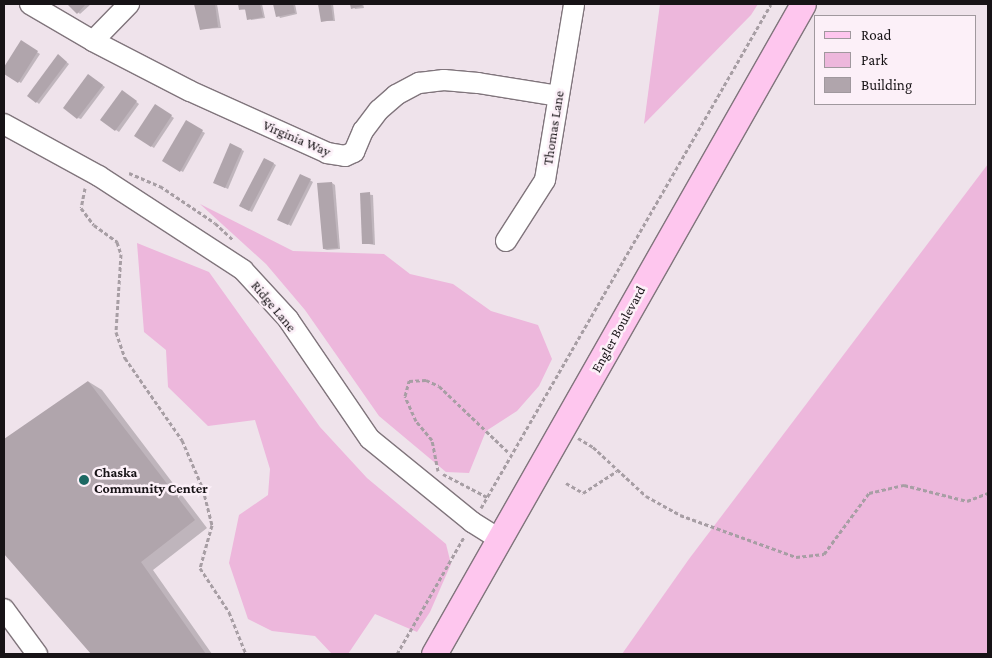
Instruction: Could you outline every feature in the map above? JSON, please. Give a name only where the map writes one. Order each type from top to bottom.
[{"type":"main road","name":"Engler Boulevard","points":[[434,654],[564,428],[638,291],[803,4]]},
{"type":"street","name":"Virginia Way","points":[[30,4],[93,42],[217,103],[327,153],[345,156],[354,152],[363,130],[379,110],[396,95],[419,83],[444,80],[478,82],[558,96]]},
{"type":"street","points":[[93,42],[130,4]]},
{"type":"street","name":"Thomas Lane","points":[[506,241],[545,180],[574,4]]},
{"type":"street","name":"Ridge Lane","points":[[4,124],[92,173],[244,270],[288,319],[370,439],[472,522],[499,539]]},
{"type":"street","points":[[4,609],[37,654]]},
{"type":"path","points":[[397,654],[771,4]]},
{"type":"path","points":[[92,173],[83,193],[82,208],[94,225],[117,242],[121,254],[116,332],[125,358],[182,440],[202,489],[212,525],[200,568],[229,612],[246,654]]},
{"type":"path","points":[[438,471],[432,440],[416,420],[406,396],[409,381],[426,380],[440,386],[508,452]]},
{"type":"path","points":[[564,428],[593,447],[617,472],[646,496],[680,515],[796,557],[824,554],[869,493],[904,485],[967,500],[988,493]]},
{"type":"path","points":[[566,483],[583,493],[617,472]]},
{"type":"green space","points":[[660,4],[758,4],[751,15],[644,124]]},
{"type":"green space","points":[[988,164],[988,654],[622,654],[689,559]]},
{"type":"green space","points":[[200,204],[293,251],[384,254],[410,274],[453,284],[491,311],[538,325],[552,359],[539,386],[517,411],[486,431],[469,473],[446,472],[379,416],[305,310],[266,264]]},
{"type":"green space","points":[[137,243],[209,272],[320,427],[367,478],[446,544],[451,564],[430,612],[417,632],[375,614],[348,654],[332,654],[315,636],[272,631],[248,619],[229,563],[239,515],[268,495],[270,469],[255,420],[208,426],[168,387],[166,350],[144,332]]},
{"type":"building","points":[[67,4],[86,4],[77,14]]},
{"type":"building","points":[[194,4],[215,4],[218,27],[200,30]]},
{"type":"building","points":[[238,4],[260,4],[263,17],[247,20],[245,9],[239,10]]},
{"type":"building","points":[[273,4],[293,4],[295,13],[276,17]]},
{"type":"building","points":[[318,4],[331,4],[333,20],[321,22]]},
{"type":"building","points":[[350,4],[361,4],[362,6],[351,9]]},
{"type":"building","points":[[21,40],[38,51],[18,83],[4,74],[4,67]]},
{"type":"building","points":[[58,54],[67,62],[36,103],[27,96]]},
{"type":"building","points":[[88,74],[103,85],[77,119],[63,108]]},
{"type":"building","points":[[122,90],[137,101],[115,131],[100,120]]},
{"type":"building","points":[[155,104],[172,115],[151,147],[134,136]]},
{"type":"building","points":[[186,120],[203,130],[180,172],[162,161]]},
{"type":"building","points":[[230,143],[242,149],[225,188],[213,183]]},
{"type":"building","points":[[264,158],[274,163],[249,211],[239,206]]},
{"type":"building","points":[[300,174],[311,179],[288,225],[277,220]]},
{"type":"building","points":[[332,182],[338,248],[323,249],[317,183]]},
{"type":"building","points":[[370,192],[373,244],[362,244],[360,193]]},
{"type":"building","name":"Chaska Community Center","points":[[88,381],[195,520],[141,562],[206,654],[91,654],[4,554],[4,439]]},
{"type":"place","name":"Chaska Community Center","points":[[84,480]]}]
